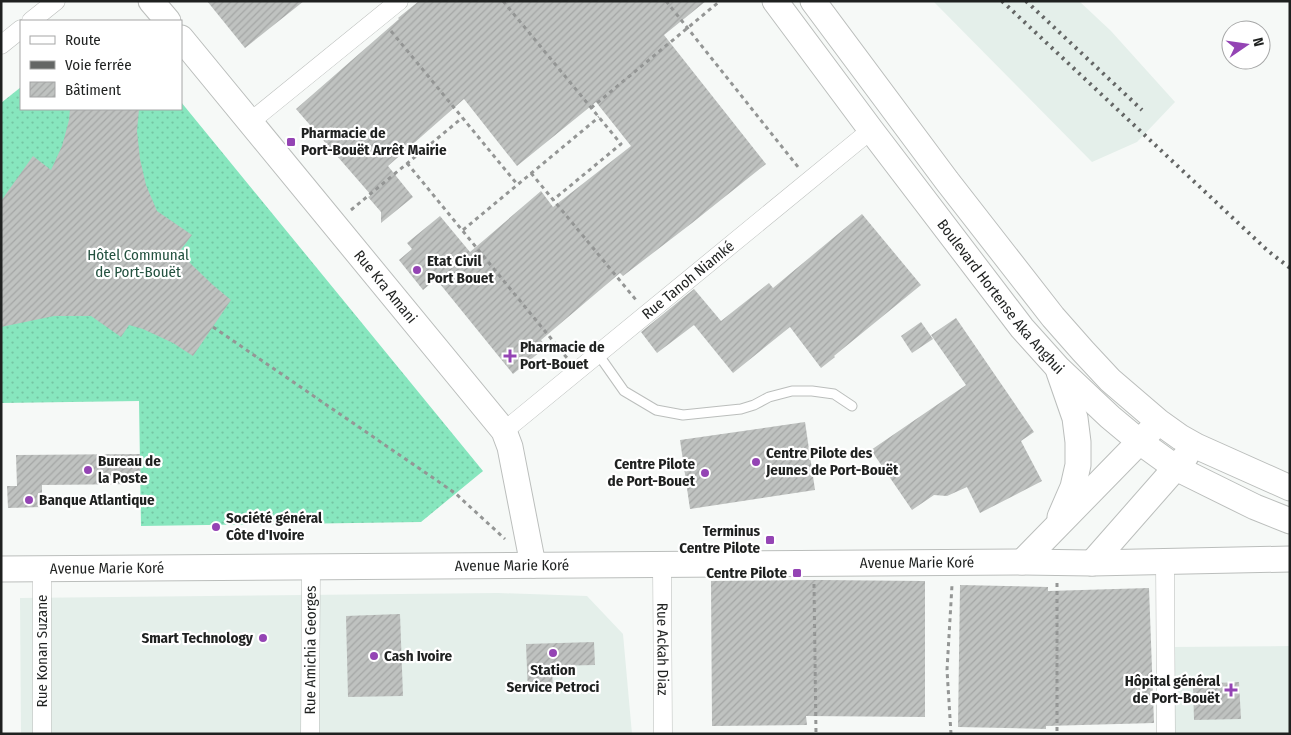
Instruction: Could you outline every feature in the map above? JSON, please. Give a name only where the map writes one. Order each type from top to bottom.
[{"type":"main road","points":[[151,1],[167,20]]},
{"type":"main road","name":"Boulevard Hortense Aka Anghui","points":[[775,1],[1022,328],[1058,368],[1103,411],[1140,442],[1176,468],[1255,507],[1290,521]]},
{"type":"main road","name":"Boulevard Hortense Aka Anghui","points":[[812,1],[947,181],[1053,317],[1110,380],[1159,422],[1180,437],[1290,488]]},
{"type":"main road","name":"Rue Kra Amani","points":[[182,39],[504,431],[510,447],[533,565]]},
{"type":"main road","points":[[1054,529],[1072,487],[1078,465],[1075,418],[1058,368]]},
{"type":"main road","points":[[1022,562],[1159,422]]},
{"type":"main road","points":[[1092,563],[1196,446]]},
{"type":"main road","name":"Avenue Marie Koré","points":[[1,569],[954,562],[1092,563],[1290,559]]},
{"type":"street","points":[[32,20],[56,1]]},
{"type":"street","points":[[250,122],[399,1]]},
{"type":"street","points":[[1,45],[20,30]]},
{"type":"street","name":"Rue Tanoh Niamké","points":[[504,431],[871,130]]},
{"type":"street","points":[[1165,561],[1166,734]]},
{"type":"street","name":"Rue Ackah Diaz","points":[[662,564],[663,734]]},
{"type":"street","name":"Rue Amichia Georges","points":[[310,734],[311,567]]},
{"type":"street","name":"Rue Konan Suzane","points":[[42,569],[42,734]]},
{"type":"lane","points":[[598,354],[624,391],[656,410],[684,415],[741,409],[769,397],[792,391],[834,394],[852,406]]},
{"type":"path","points":[[503,1],[620,144],[553,200]]},
{"type":"path","points":[[666,1],[809,181]]},
{"type":"path","points":[[591,108],[720,1]]},
{"type":"path","points":[[380,17],[518,184]]},
{"type":"path","points":[[462,230],[599,117]]},
{"type":"path","points":[[334,224],[462,118]]},
{"type":"path","points":[[407,163],[578,370]]},
{"type":"path","points":[[531,173],[647,314]]},
{"type":"path","points":[[213,327],[456,493],[505,539]]},
{"type":"path","points":[[951,734],[947,670],[954,562]]},
{"type":"path","points":[[1056,562],[1057,734]]},
{"type":"path","points":[[814,563],[816,734]]},
{"type":"shaded area","points":[[933,1],[1079,1],[1111,31],[1175,102],[1137,142],[1092,162]]},
{"type":"shaded area","points":[[498,593],[587,596],[623,634],[632,734],[21,734],[20,598]]},
{"type":"shaded area","name":"Hôpital général de Port-Bouët","points":[[1290,646],[1290,734],[1172,734],[1171,647]]},
{"type":"green space","name":"Hôtel Communal de Port-Bouët","points":[[20,88],[20,110],[182,110],[182,103],[483,471],[421,522],[141,526],[139,401],[1,403],[1,103]]},
{"type":"building","points":[[207,1],[304,1],[245,48]]},
{"type":"building","points":[[419,1],[706,1],[664,35],[766,164],[623,276],[620,273],[541,340],[546,347],[513,374],[436,279],[423,290],[399,260],[412,249],[407,243],[440,216],[470,252],[541,191],[553,207],[631,146],[596,102],[517,166],[464,99],[388,166],[413,197],[381,223],[381,212],[368,197],[371,195],[296,109]]},
{"type":"building","name":"Hôtel Communal de Port-Bouët","points":[[70,110],[139,110],[137,131],[140,159],[146,185],[157,211],[192,235],[180,251],[192,265],[231,300],[193,356],[173,343],[143,329],[129,325],[121,337],[91,316],[54,316],[1,327],[1,201],[33,156],[51,170],[62,146]]},
{"type":"building","points":[[862,214],[921,285],[821,368],[790,327],[733,373],[694,325],[657,353],[641,332],[694,289],[721,321],[769,283],[773,288]]},
{"type":"building","points":[[956,318],[1034,432],[1021,441],[1042,481],[980,513],[967,487],[947,496],[934,495],[912,510],[871,450],[966,385],[931,335]]},
{"type":"building","points":[[921,322],[933,339],[912,353],[901,336]]},
{"type":"building","points":[[805,422],[815,490],[690,509],[680,440]]},
{"type":"building","points":[[140,454],[141,484],[42,485],[42,507],[8,508],[7,486],[17,486],[16,455]]},
{"type":"building","points":[[711,581],[925,581],[925,717],[806,716],[807,725],[712,726]]},
{"type":"building","points":[[960,585],[1048,587],[1048,591],[1149,588],[1154,723],[1046,726],[1046,729],[958,727]]},
{"type":"building","name":"Cash Ivoire","points":[[400,614],[403,696],[348,697],[346,616]]},
{"type":"building","points":[[594,642],[595,665],[552,666],[553,692],[528,693],[526,644]]},
{"type":"building","points":[[1239,682],[1241,719],[1194,720],[1193,684]]},
{"type":"railway","points":[[1002,1],[1268,251],[1290,268]]},
{"type":"railway","points":[[1026,1],[1142,110]]},
{"type":"place","name":"Pharmacie de Port-Bouët Arrêt Mairie","points":[[291,142]]},
{"type":"place","name":"Etat Civil Port Bouet","points":[[417,270]]},
{"type":"place","name":"Pharmacie de Port-Bouet","points":[[510,356]]},
{"type":"place","name":"Centre Pilote des Jeunes de Port-Bouët","points":[[756,462]]},
{"type":"place","name":"Bureau de la Poste","points":[[88,470]]},
{"type":"place","name":"Centre Pilote de Port-Bouet","points":[[705,473]]},
{"type":"place","name":"Banque Atlantique","points":[[29,500]]},
{"type":"place","name":"Société général Côte d'Ivoire","points":[[216,527]]},
{"type":"place","name":"Terminus Centre Pilote","points":[[770,540]]},
{"type":"place","name":"Centre Pilote","points":[[797,573]]},
{"type":"place","name":"Smart Technology","points":[[263,638]]},
{"type":"place","name":"Station Service Petroci","points":[[553,653]]},
{"type":"place","name":"Cash Ivoire","points":[[374,656]]},
{"type":"place","name":"Hôpital général de Port-Bouët","points":[[1231,690]]}]
